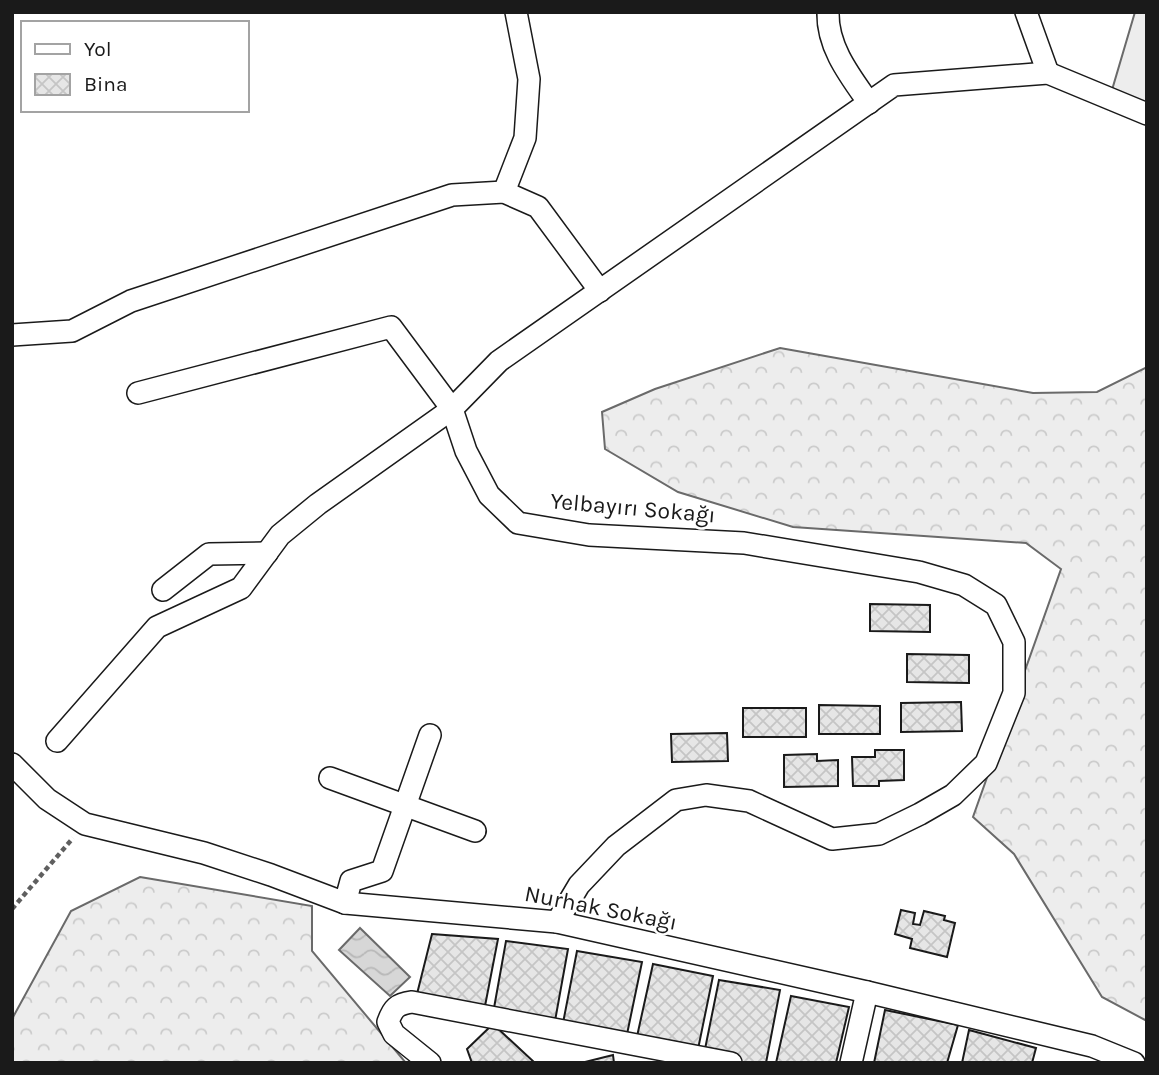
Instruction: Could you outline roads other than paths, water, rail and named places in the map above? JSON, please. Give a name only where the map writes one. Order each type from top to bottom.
[{"type":"street","points":[[504,192],[525,138],[528,79],[516,12]]},
{"type":"street","points":[[828,12],[828,26],[842,64],[869,103]]},
{"type":"street","points":[[1026,12],[1048,74]]},
{"type":"street","points":[[57,741],[157,627],[241,588],[280,535],[318,504],[452,409],[499,361],[894,85],[1048,74],[1147,114]]},
{"type":"street","points":[[12,335],[72,331],[131,302],[452,195],[504,192],[538,207],[600,291]]},
{"type":"street","name":"Yelbayırı Sokağı","points":[[138,393],[391,327],[452,409],[466,451],[489,495],[518,523],[589,535],[744,542],[919,572],[964,585],[996,605],[1014,642],[1014,693],[986,763],[953,795],[879,834],[832,839],[749,801],[706,795],[676,800],[616,846],[579,886],[557,922]]},
{"type":"street","points":[[163,590],[209,554],[267,553]]},
{"type":"street","points":[[345,903],[351,881],[382,871],[430,735]]},
{"type":"street","name":"Nurhak Sokağı","points":[[12,764],[47,799],[85,824],[204,853],[345,903],[557,922],[1092,1046],[1134,1063]]},
{"type":"street","points":[[330,778],[475,831]]},
{"type":"street","points":[[851,1063],[867,992]]},
{"type":"street","points":[[430,1063],[394,1034],[388,1022],[392,1010],[399,1004],[412,1002],[731,1063]]},
{"type":"water","points":[[360,928],[410,977],[390,996],[339,950]]}]
